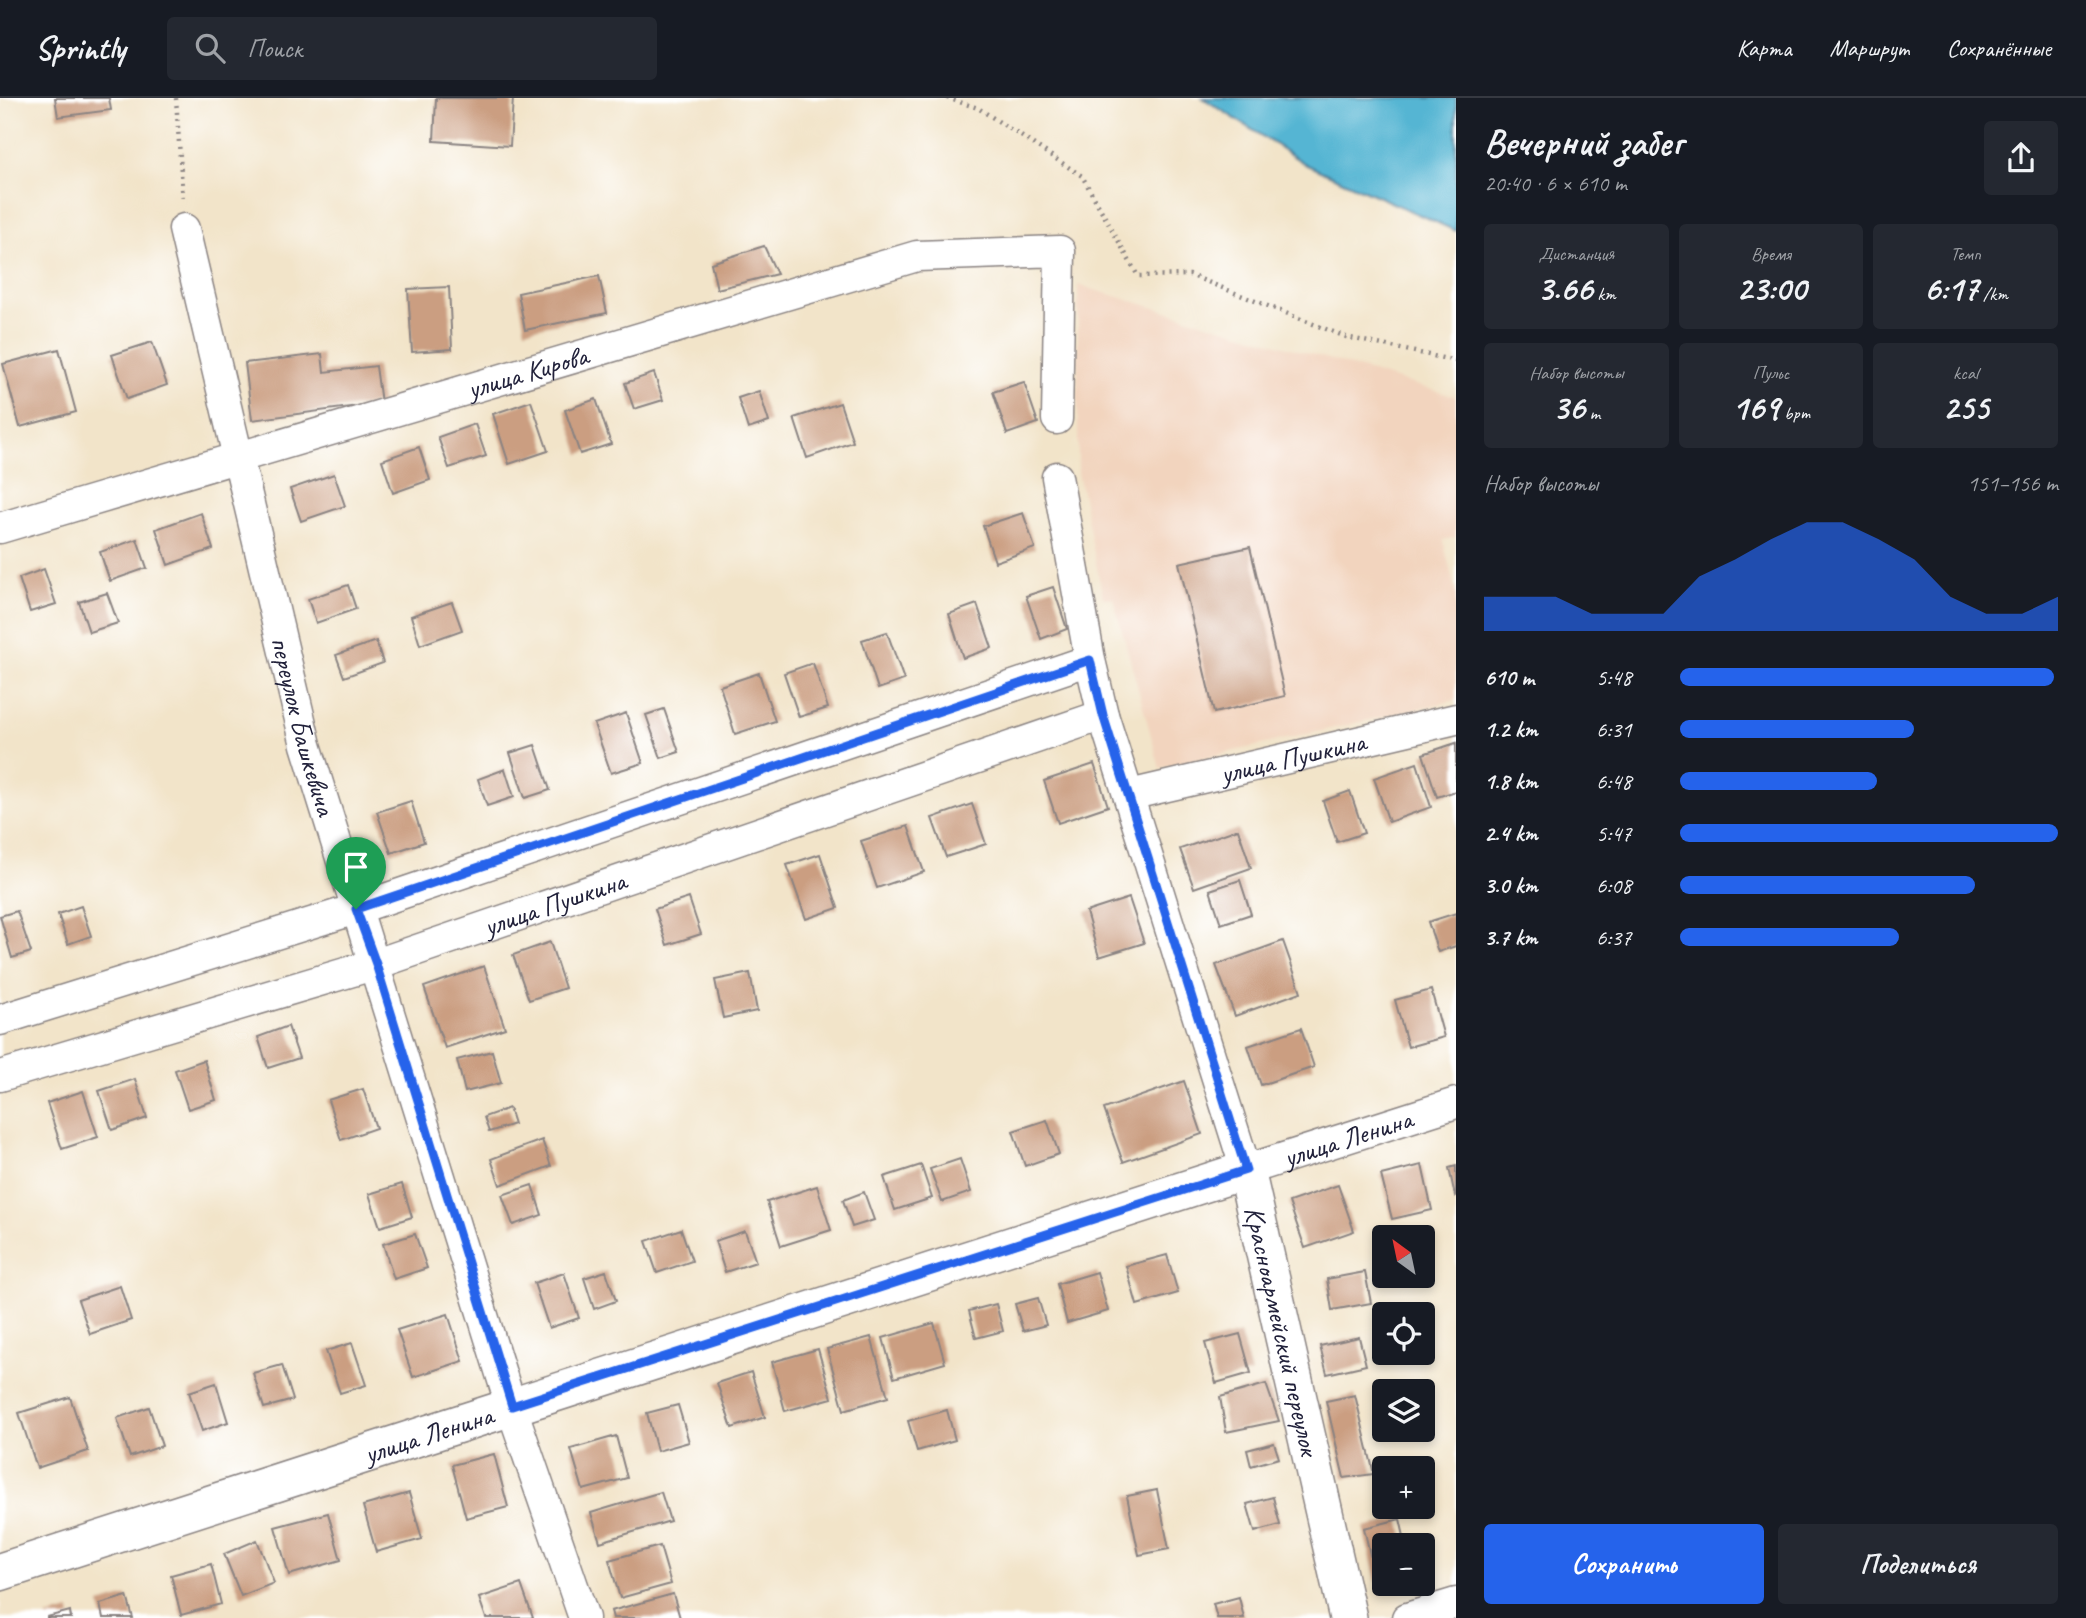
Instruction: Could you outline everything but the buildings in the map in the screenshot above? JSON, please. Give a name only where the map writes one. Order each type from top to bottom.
[{"type":"street","name":"переулок Башкевича","points":[[184,229],[306,746],[512,1406],[584,1618]]},
{"type":"street","name":"улица Кирова","points":[[0,528],[917,256],[1060,251],[1058,419]]},
{"type":"street","name":"Красноармейский переулок","points":[[1057,477],[1090,660],[1103,715],[1246,1170],[1348,1618]]},
{"type":"street","name":"улица Пушкина","points":[[0,1020],[356,909],[1090,660]]},
{"type":"street","name":"улица Пушкина","points":[[0,1076],[376,964],[1103,715]]},
{"type":"street","name":"улица Пушкина","points":[[1129,795],[1456,719]]},
{"type":"street","name":"улица Ленина","points":[[0,1572],[1456,1103]]},
{"type":"street","points":[[1406,1618],[1456,1603]]},
{"type":"path","points":[[176,98],[184,229]]},
{"type":"path","points":[[947,98],[978,108],[1082,176],[1139,276],[1190,275],[1346,337],[1456,361]]},
{"type":"shaded area","points":[[1078,285],[1456,397],[1456,537],[1443,540],[1456,594],[1456,700],[1160,768],[1113,598],[1103,598],[1078,472]]},
{"type":"water","points":[[1203,98],[1456,98],[1456,231],[1307,165]]},
{"type":"route","points":[[1090,660],[1103,715],[1246,1170],[512,1406],[376,964],[356,909],[1090,660]]}]
